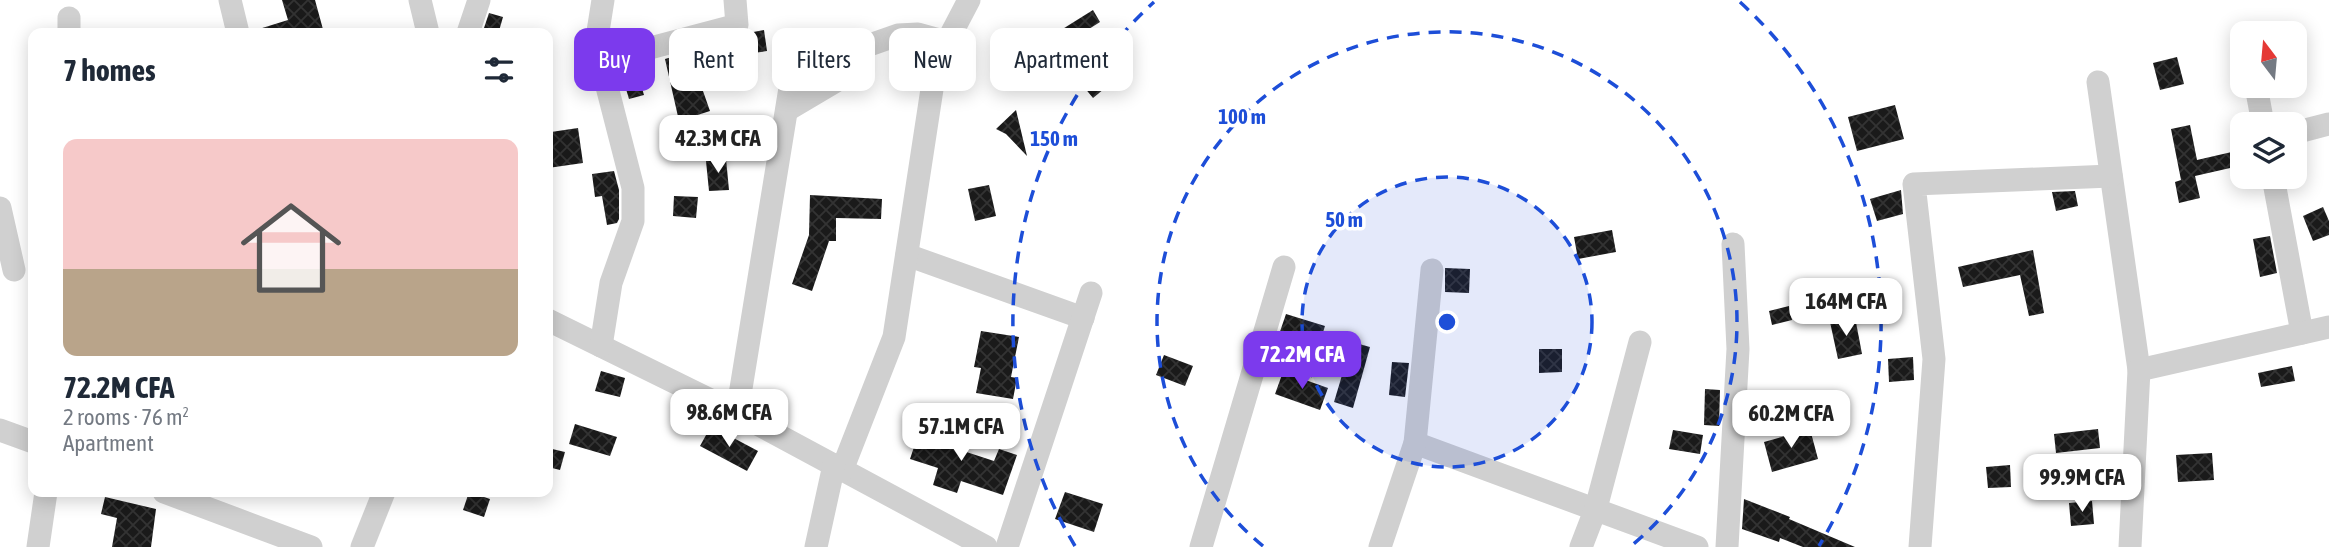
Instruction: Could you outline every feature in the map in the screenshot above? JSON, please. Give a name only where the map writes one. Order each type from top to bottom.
[{"type":"street","points":[[230,0],[237,28]]},
{"type":"street","points":[[420,0],[427,28]]},
{"type":"street","points":[[470,28],[480,0]]},
{"type":"street","points":[[599,28],[603,0]]},
{"type":"street","points":[[655,47],[737,25],[735,0]]},
{"type":"street","points":[[954,28],[969,0]]},
{"type":"street","points":[[787,110],[841,78],[858,49],[889,38]]},
{"type":"street","points":[[2098,82],[2139,370],[2130,547]]},
{"type":"street","points":[[601,346],[611,283],[633,221],[633,188],[609,91]]},
{"type":"street","points":[[737,413],[790,91]]},
{"type":"street","points":[[816,547],[838,468],[894,337],[932,91]]},
{"type":"street","points":[[2307,130],[2329,124]]},
{"type":"street","points":[[1920,547],[1934,359],[1914,184],[2111,176]]},
{"type":"street","points":[[2275,189],[2302,333]]},
{"type":"street","points":[[0,208],[16,270]]},
{"type":"street","points":[[1727,547],[1738,349],[1733,244]]},
{"type":"street","points":[[907,255],[1083,318]]},
{"type":"street","points":[[1201,547],[1284,267]]},
{"type":"street","points":[[1380,547],[1415,443],[1432,270]]},
{"type":"street","points":[[1007,547],[1091,293]]},
{"type":"street","points":[[553,322],[737,413],[986,547]]},
{"type":"street","points":[[2139,370],[2329,327]]},
{"type":"street","points":[[1581,547],[1596,508],[1640,342]]},
{"type":"street","points":[[0,430],[28,440]]},
{"type":"street","points":[[1415,443],[1698,547]]},
{"type":"street","points":[[38,547],[45,497]]},
{"type":"street","points":[[175,497],[263,538],[311,547]]},
{"type":"street","points":[[362,547],[382,497]]},
{"type":"building","points":[[282,0],[315,0],[323,28],[262,28],[288,20]]},
{"type":"building","points":[[1093,10],[1100,22],[1091,28],[1064,28]]},
{"type":"building","points":[[489,13],[503,17],[500,28],[484,28]]},
{"type":"building","points":[[764,30],[767,51],[758,52],[758,31]]},
{"type":"building","points":[[2177,57],[2184,84],[2160,90],[2153,63]]},
{"type":"building","points":[[669,58],[669,77],[665,59]]},
{"type":"building","points":[[627,91],[643,91],[644,95],[629,99]]},
{"type":"building","points":[[672,91],[703,91],[710,111],[679,121]]},
{"type":"building","points":[[1087,91],[1102,91],[1093,98]]},
{"type":"building","points":[[1895,105],[1904,139],[1857,151],[1848,117]]},
{"type":"building","points":[[1016,110],[1027,156],[1006,134],[996,129]]},
{"type":"building","points":[[2190,125],[2197,160],[2230,152],[2230,168],[2195,176],[2200,198],[2179,203],[2175,182],[2181,180],[2171,129]]},
{"type":"building","points":[[578,128],[583,163],[553,167],[553,132]]},
{"type":"building","points":[[726,159],[729,190],[709,191],[706,161]]},
{"type":"building","points":[[614,171],[619,190],[619,219],[617,223],[607,225],[602,196],[595,197],[592,174]]},
{"type":"building","points":[[989,185],[996,216],[975,221],[968,189]]},
{"type":"building","points":[[1901,190],[1903,214],[1877,221],[1870,199]]},
{"type":"building","points":[[2075,191],[2078,206],[2056,211],[2052,192]]},
{"type":"building","points":[[810,195],[882,199],[881,219],[836,218],[836,241],[829,241],[812,291],[792,284],[809,235]]},
{"type":"building","points":[[674,196],[698,197],[696,218],[673,216]]},
{"type":"building","points":[[2323,207],[2329,221],[2329,235],[2313,241],[2303,216]]},
{"type":"building","points":[[1612,230],[1616,252],[1578,259],[1574,237]]},
{"type":"building","points":[[2270,236],[2277,273],[2260,277],[2253,239]]},
{"type":"building","points":[[2033,250],[2044,313],[2029,316],[2020,275],[1963,287],[1958,267]]},
{"type":"building","points":[[1445,268],[1470,269],[1469,293],[1445,292]]},
{"type":"building","points":[[1885,283],[1889,303],[1840,313],[1835,294]]},
{"type":"building","points":[[1789,306],[1792,320],[1772,325],[1769,311]]},
{"type":"building","points":[[1286,314],[1325,326],[1319,345],[1294,337],[1287,360],[1272,355]]},
{"type":"building","points":[[1855,317],[1862,354],[1838,359],[1830,322]]},
{"type":"building","points":[[981,331],[1019,337],[1011,377],[1017,378],[1013,399],[976,393],[981,368],[974,367]]},
{"type":"building","points":[[1352,342],[1370,347],[1353,408],[1334,402]]},
{"type":"building","points":[[1539,349],[1562,349],[1562,372],[1539,373]]},
{"type":"building","points":[[1164,355],[1193,366],[1185,386],[1156,375]]},
{"type":"building","points":[[1913,357],[1914,380],[1889,382],[1888,359]]},
{"type":"building","points":[[1392,362],[1409,363],[1405,397],[1389,395]]},
{"type":"building","points":[[2292,366],[2295,381],[2261,387],[2258,373]]},
{"type":"building","points":[[601,371],[625,378],[620,397],[595,391]]},
{"type":"building","points":[[1283,372],[1328,388],[1320,410],[1275,394]]},
{"type":"building","points":[[1705,389],[1720,390],[1719,426],[1704,425]]},
{"type":"building","points":[[922,423],[946,430],[942,444],[994,461],[999,449],[1017,455],[1003,495],[961,481],[957,493],[933,485],[938,468],[910,459]]},
{"type":"building","points":[[575,424],[617,437],[610,456],[569,444]]},
{"type":"building","points":[[711,426],[758,451],[747,471],[700,446]]},
{"type":"building","points":[[1810,429],[1818,459],[1772,472],[1764,442]]},
{"type":"building","points":[[2098,429],[2100,448],[2056,453],[2054,434]]},
{"type":"building","points":[[1673,430],[1703,435],[1700,454],[1669,449]]},
{"type":"building","points":[[553,449],[565,452],[560,470],[553,468]]},
{"type":"building","points":[[2212,453],[2214,480],[2178,482],[2176,455]]},
{"type":"building","points":[[2010,465],[2011,487],[1988,488],[1986,467]]},
{"type":"building","points":[[1065,492],[1103,504],[1094,532],[1055,519]]},
{"type":"building","points":[[105,497],[156,509],[151,547],[112,547],[117,518],[101,514]]},
{"type":"building","points":[[467,497],[490,499],[484,517],[463,510]]},
{"type":"building","points":[[1744,499],[1855,547],[1803,547],[1780,538],[1779,542],[1742,529]]},
{"type":"building","points":[[2092,501],[2094,524],[2071,526],[2069,503]]}]
